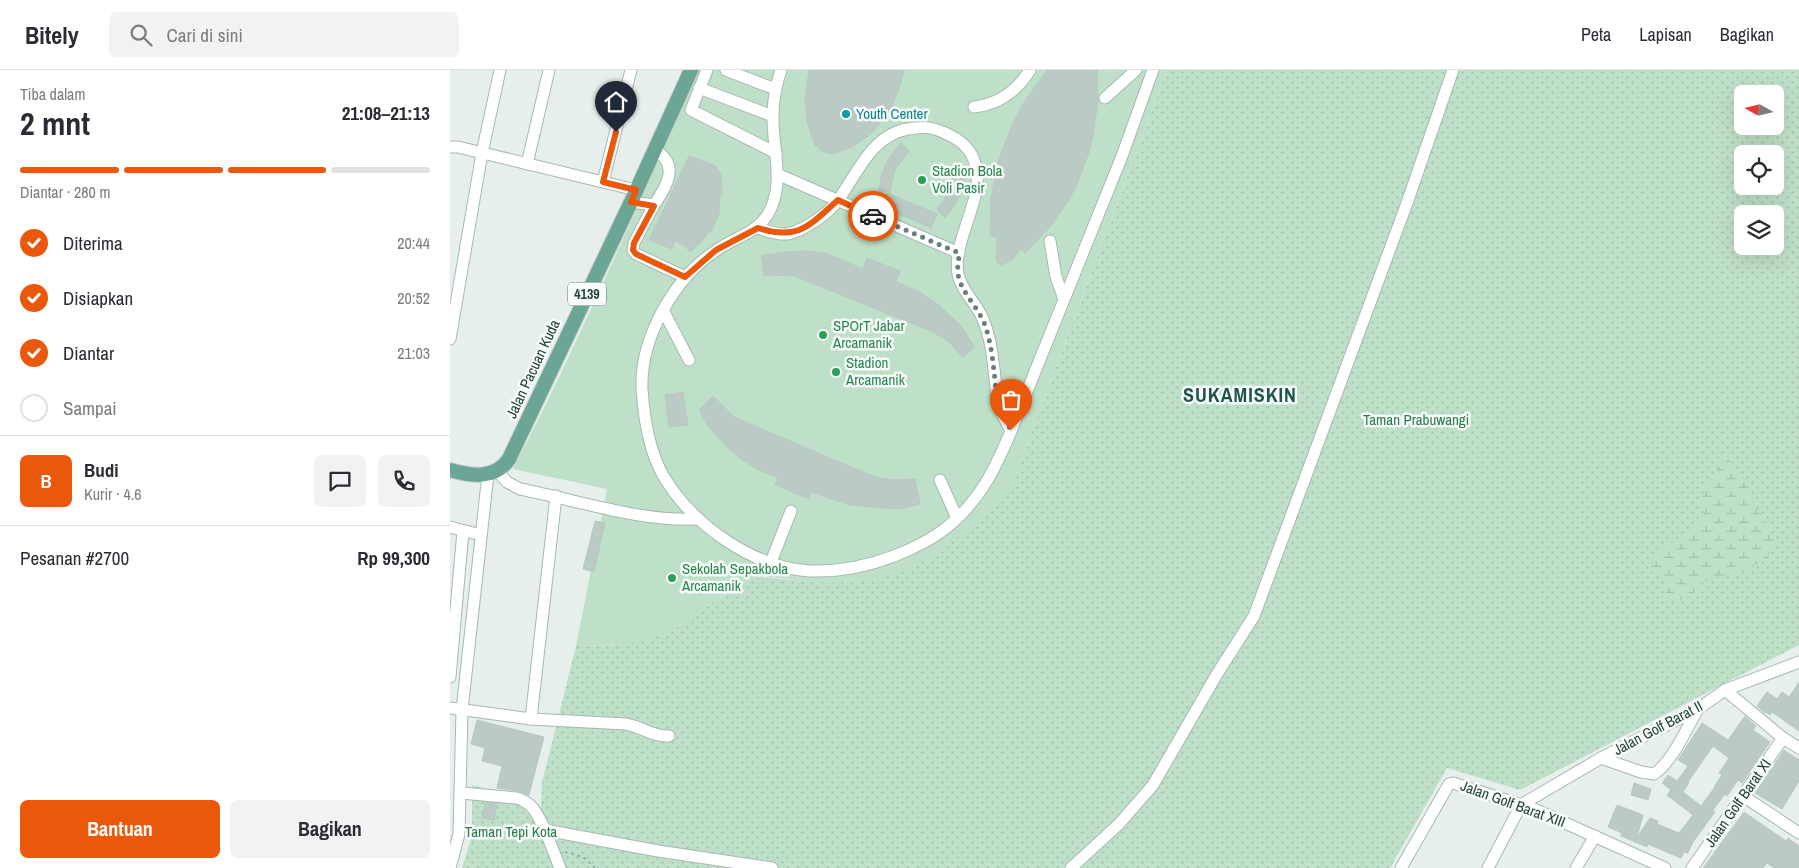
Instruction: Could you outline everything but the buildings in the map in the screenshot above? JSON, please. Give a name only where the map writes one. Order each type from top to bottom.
[{"type":"main road","name":"Jalan Pacuan Kuda","points":[[493,472],[504,466],[509,459],[691,70]]},
{"type":"main road","points":[[450,470],[474,475],[493,472]]},
{"type":"street","points":[[450,339],[482,153],[500,70]]},
{"type":"street","points":[[527,164],[549,70]]},
{"type":"street","points":[[603,182],[632,70]]},
{"type":"street","points":[[707,70],[691,107],[692,111],[776,154]]},
{"type":"street","points":[[726,70],[775,88]]},
{"type":"street","points":[[781,70],[775,88],[773,116],[777,174],[776,192],[768,213],[758,228],[716,250],[685,277],[663,310],[646,349],[642,387],[646,424],[653,453],[664,477],[698,519],[728,542],[771,562],[788,568],[809,570],[846,569],[878,562],[931,539],[957,518],[981,491],[995,468],[1011,430],[1122,156],[1153,70]]},
{"type":"street","points":[[974,107],[1002,99],[1019,85],[1030,70]]},
{"type":"street","points":[[1105,98],[1136,70]]},
{"type":"street","points":[[1071,868],[1119,824],[1153,785],[1217,674],[1254,616],[1407,203],[1453,70]]},
{"type":"street","points":[[699,88],[773,116]]},
{"type":"street","points":[[758,228],[787,234],[803,229],[816,221],[838,200],[882,139],[891,134],[902,130],[929,127],[955,137],[964,143],[970,151],[977,168],[977,180],[959,253],[958,273],[960,281],[981,315],[985,326],[999,408],[1011,430]]},
{"type":"street","points":[[450,147],[458,147],[603,182],[654,206]]},
{"type":"street","points":[[655,150],[662,154],[669,163],[670,173],[664,190],[634,243],[633,250],[636,254],[685,277]]},
{"type":"street","points":[[777,174],[959,253]]},
{"type":"street","points":[[1050,241],[1056,277],[1064,299]]},
{"type":"street","points":[[663,310],[689,360]]},
{"type":"street","points":[[450,868],[459,834],[462,710],[481,535],[493,472],[520,488],[646,516],[679,520],[698,519]]},
{"type":"street","points":[[940,480],[957,518]]},
{"type":"street","points":[[531,719],[556,496]]},
{"type":"street","points":[[771,562],[791,511]]},
{"type":"street","points":[[450,527],[481,535]]},
{"type":"street","points":[[450,677],[463,531]]},
{"type":"street","name":"Jalan Golf Barat II","points":[[1521,805],[1601,758],[1698,708],[1725,690],[1799,662]]},
{"type":"street","points":[[1725,690],[1783,738],[1799,748]]},
{"type":"street","points":[[450,708],[531,719],[626,724],[638,726],[659,737],[670,736]]},
{"type":"street","points":[[1601,758],[1640,772],[1654,774],[1668,760],[1698,708]]},
{"type":"street","name":"Jalan Golf Barat XI","points":[[1692,868],[1783,738]]},
{"type":"street","name":"Jalan Golf Barat XIII","points":[[1401,868],[1451,783],[1534,809],[1665,868]]},
{"type":"street","points":[[461,793],[517,798],[533,806],[560,868]]},
{"type":"street","points":[[1743,796],[1799,833]]},
{"type":"street","points":[[1488,868],[1521,805]]},
{"type":"street","points":[[545,830],[658,851],[772,868]]},
{"type":"street","points":[[1576,868],[1594,836]]},
{"type":"path","points":[[552,850],[583,857],[595,868]]},
{"type":"green space","name":"SPOrT Jabar Arcamanik","points":[[699,70],[1167,70],[1013,482],[985,514],[969,529],[934,554],[916,565],[896,573],[876,579],[831,583],[759,577],[733,588],[678,626],[654,637],[628,643],[576,646],[607,489],[513,469],[586,321]]},
{"type":"green space","name":"Taman Prabuwangi","points":[[1167,70],[1799,70],[1799,645],[1520,790],[1447,768],[1390,868],[462,868],[472,836],[472,785],[531,800],[541,808],[542,783],[576,646],[613,645],[677,627],[715,600],[751,579],[760,577],[815,582],[855,582],[876,579],[952,542],[987,512],[1013,482]]},
{"type":"green space","points":[[1727,456],[1746,483],[1753,503],[1766,522],[1775,542],[1765,561],[1731,576],[1709,578],[1686,599],[1668,601],[1664,577],[1647,570],[1660,551],[1705,520],[1701,500],[1708,482]]},
{"type":"way so far","points":[[873,216],[959,253],[958,273],[960,281],[981,315],[985,326],[999,408],[1011,430]]},
{"type":"place","name":"Youth Center","points":[[846,114]]},
{"type":"place","name":"Stadion Bola Voli Pasir","points":[[922,180]]},
{"type":"place","name":"SPOrT Jabar Arcamanik","points":[[823,335]]},
{"type":"place","name":"Stadion Arcamanik","points":[[836,372]]},
{"type":"place","name":"Sekolah Sepakbola Arcamanik","points":[[672,578]]},
{"type":"district","name":"SUKAMISKIN","points":[[1240,395]]},
{"type":"route","points":[[616,132],[603,182],[636,190],[631,202],[654,206],[634,243],[633,250],[636,254],[685,277],[716,250],[758,228],[780,234],[803,229],[816,221],[838,200],[873,216]]},
{"type":"park label","name":"Taman Tepi Kota","points":[[511,832]]}]
